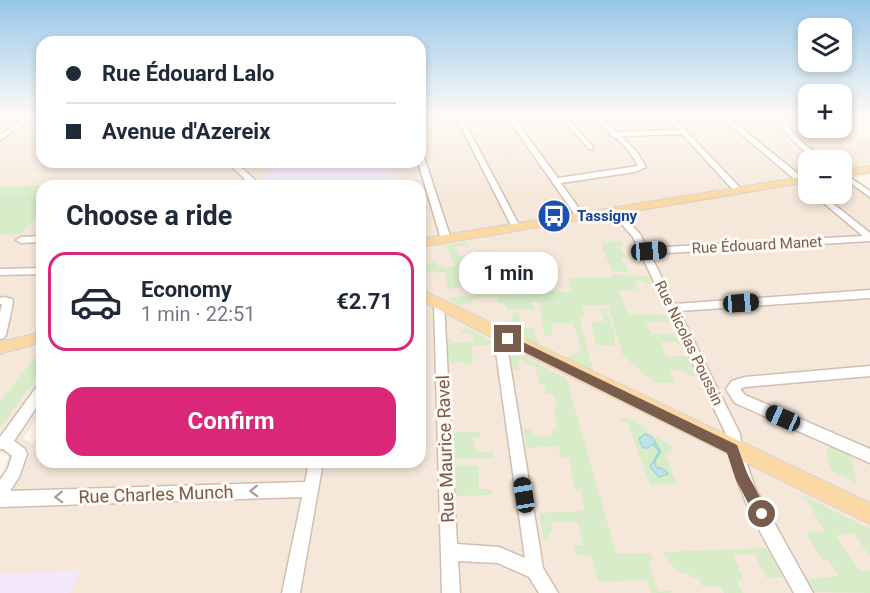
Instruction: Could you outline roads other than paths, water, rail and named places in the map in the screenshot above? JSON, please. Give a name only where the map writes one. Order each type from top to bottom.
[{"type":"main road","points":[[852,172],[870,169]]},
{"type":"main road","points":[[426,242],[798,183]]},
{"type":"main road","points":[[426,297],[870,514]]},
{"type":"main road","points":[[0,348],[36,339]]},
{"type":"street","points":[[473,145],[516,227]]},
{"type":"street","points":[[530,145],[581,217]]},
{"type":"street","points":[[588,145],[591,148]]},
{"type":"street","points":[[556,182],[640,169],[641,164],[628,145]]},
{"type":"street","points":[[696,145],[740,191]]},
{"type":"street","points":[[759,145],[798,176]]},
{"type":"street","points":[[238,168],[250,179]]},
{"type":"street","points":[[423,168],[446,239]]},
{"type":"street","points":[[852,182],[870,195]]},
{"type":"street","points":[[829,204],[870,237]]},
{"type":"street","name":"Rue Nicolas Poussin","points":[[614,211],[637,236],[673,308],[733,434],[733,449],[741,475],[804,593]]},
{"type":"street","name":"Rue Édouard Manet","points":[[644,251],[870,237]]},
{"type":"street","points":[[21,240],[36,239]]},
{"type":"street","points":[[0,272],[36,271]]},
{"type":"street","points":[[673,308],[870,294]]},
{"type":"street","points":[[0,335],[8,302],[3,301]]},
{"type":"street","name":"Rue Maurice Ravel","points":[[439,304],[451,593]]},
{"type":"street","points":[[508,339],[502,352],[535,571],[549,593]]},
{"type":"street","points":[[712,390],[732,389],[746,382],[870,371]]},
{"type":"street","points":[[732,389],[740,399],[870,456]]},
{"type":"street","points":[[0,493],[14,472],[20,454],[3,442],[36,399]]},
{"type":"street","points":[[291,593],[315,468]]},
{"type":"street","name":"Rue Charles Munch","points":[[0,499],[312,489]]},
{"type":"street","points":[[449,552],[499,555],[535,571]]},
{"type":"water","points":[[645,434],[652,437],[661,452],[655,460],[656,467],[665,470],[668,474],[659,477],[650,467],[659,451],[653,444],[643,448],[639,439]]},
{"type":"place","name":"Tassigny","points":[[554,216]]}]
